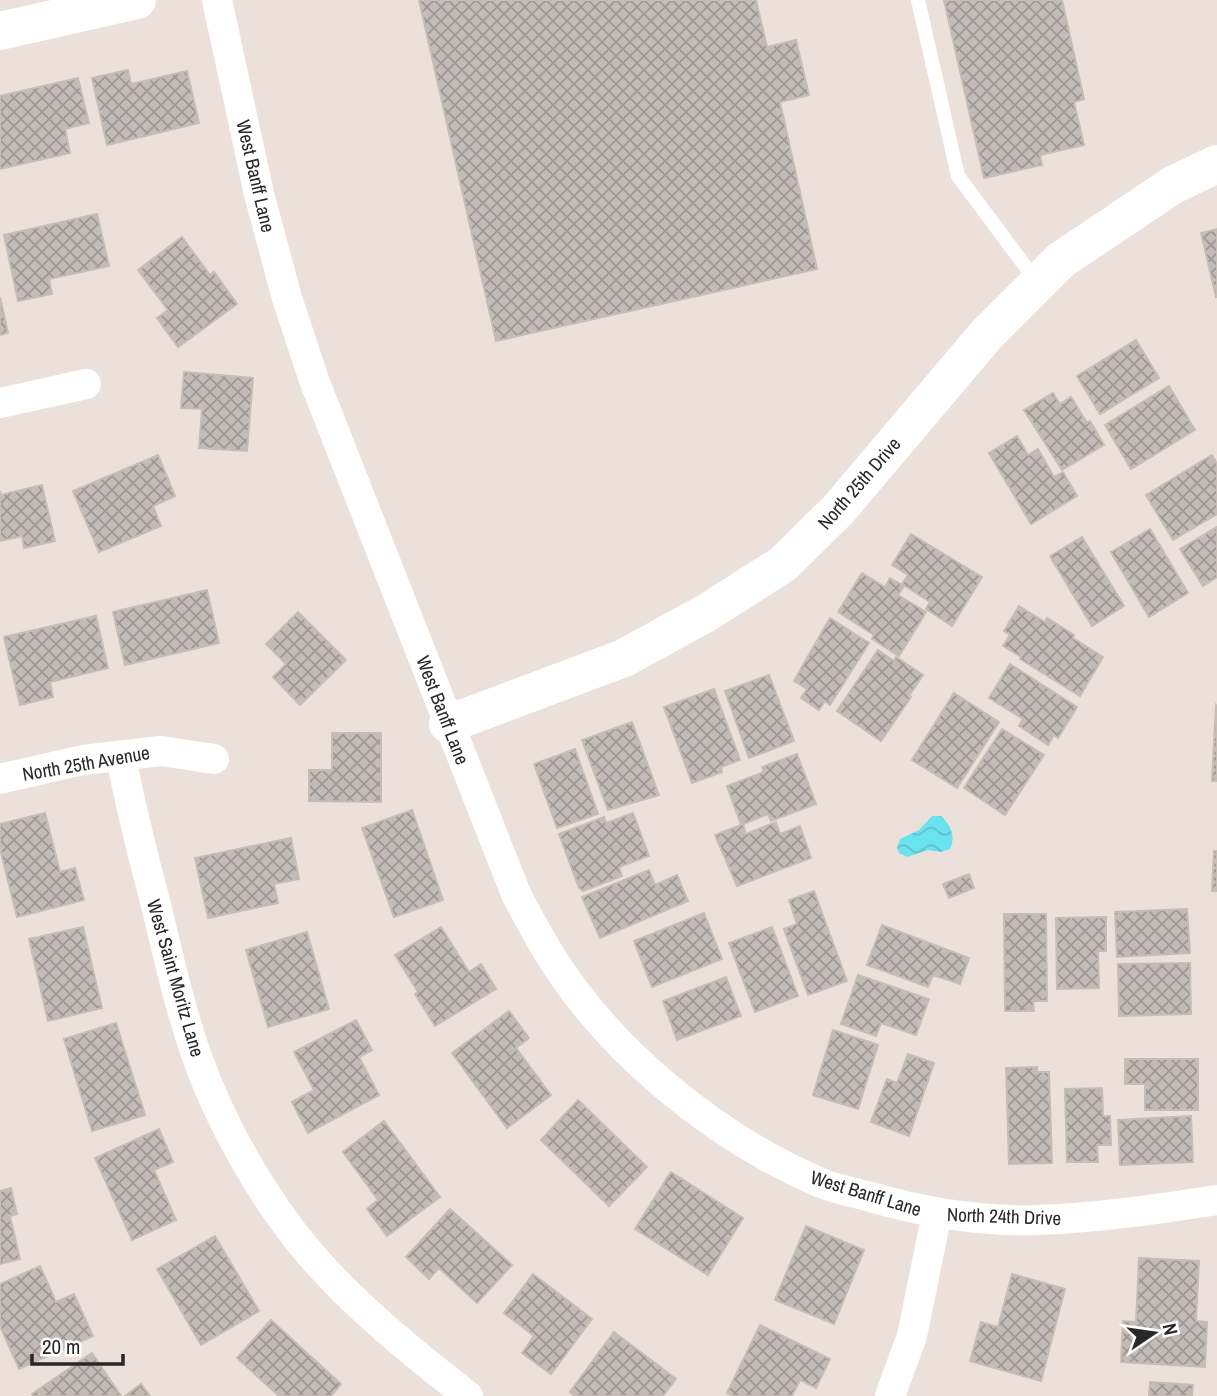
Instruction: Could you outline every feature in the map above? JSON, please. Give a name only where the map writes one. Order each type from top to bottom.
[{"type":"street","points":[[0,31],[136,0]]},
{"type":"street","name":"West Banff Lane","points":[[217,0],[259,194],[287,298],[314,380],[516,894],[541,940],[585,1003],[623,1047],[711,1121],[773,1160],[823,1184],[937,1213]]},
{"type":"street","name":"North 25th Drive","points":[[448,724],[624,658],[709,612],[783,564],[838,510],[986,335],[1061,260],[1172,185],[1217,164]]},
{"type":"street","points":[[0,403],[86,384]]},
{"type":"street","name":"North 25th Avenue","points":[[0,779],[83,760],[161,751],[214,758]]},
{"type":"street","name":"West Saint Moritz Lane","points":[[121,756],[172,971],[196,1056],[251,1170],[312,1256],[398,1340],[468,1396]]},
{"type":"street","name":"North 24th Drive","points":[[890,1396],[912,1336],[937,1213],[1037,1220],[1103,1215],[1217,1200]]},
{"type":"lane","points":[[918,0],[958,176],[1038,283]]},
{"type":"water","points":[[932,816],[941,816],[950,827],[953,840],[950,849],[941,852],[928,850],[907,857],[899,853],[897,848],[900,839],[919,830]]},
{"type":"building","points":[[419,0],[756,0],[767,47],[796,40],[809,95],[780,102],[817,269],[496,341]]},
{"type":"building","points":[[944,0],[1062,0],[1084,99],[1074,102],[1084,145],[1040,155],[1042,165],[984,178]]},
{"type":"building","points":[[128,70],[131,84],[187,71],[199,123],[107,145],[92,78]]},
{"type":"building","points":[[78,78],[89,123],[65,129],[70,153],[0,169],[0,96]]},
{"type":"building","points":[[97,214],[109,266],[49,279],[52,294],[18,301],[4,235]]},
{"type":"building","points":[[1217,229],[1217,297],[1216,297],[1201,233]]},
{"type":"building","points":[[182,237],[210,275],[214,272],[237,304],[178,347],[157,318],[168,310],[138,270]]},
{"type":"building","points":[[0,297],[8,333],[0,335]]},
{"type":"building","points":[[1136,340],[1159,378],[1100,414],[1077,376]]},
{"type":"building","points":[[184,372],[253,378],[247,451],[199,448],[202,409],[181,408]]},
{"type":"building","points":[[1169,386],[1195,430],[1131,469],[1105,425]]},
{"type":"building","points":[[1053,393],[1060,404],[1071,397],[1104,445],[1062,470],[1024,410]]},
{"type":"building","points":[[1017,436],[1028,455],[1038,449],[1054,477],[1063,472],[1077,496],[1031,524],[989,453]]},
{"type":"building","points":[[158,455],[175,496],[153,506],[161,526],[99,552],[73,491]]},
{"type":"building","points":[[1212,455],[1217,464],[1217,514],[1173,540],[1146,495]]},
{"type":"building","points":[[42,485],[55,541],[24,548],[22,536],[0,541],[0,491],[1,495]]},
{"type":"building","points":[[1217,527],[1217,577],[1203,586],[1180,549]]},
{"type":"building","points":[[1150,529],[1188,593],[1149,617],[1111,552]]},
{"type":"building","points":[[911,534],[982,577],[952,626],[926,609],[930,602],[902,584],[908,575],[892,565]]},
{"type":"building","points":[[1082,537],[1124,606],[1092,626],[1050,556]]},
{"type":"building","points":[[862,573],[885,587],[890,578],[904,586],[898,595],[926,612],[899,656],[872,639],[874,635],[838,612]]},
{"type":"building","points":[[207,590],[219,643],[125,665],[113,612]]},
{"type":"building","points":[[1019,606],[1045,622],[1047,618],[1103,657],[1080,696],[1003,646],[1010,635],[1004,631]]},
{"type":"building","points":[[298,612],[346,660],[300,705],[273,677],[286,664],[266,644]]},
{"type":"building","points":[[96,616],[108,668],[50,682],[53,697],[20,705],[4,637]]},
{"type":"building","points":[[830,618],[869,643],[830,705],[825,701],[819,710],[801,698],[807,689],[794,681]]},
{"type":"building","points":[[878,650],[894,661],[896,657],[923,675],[881,741],[837,711]]},
{"type":"building","points":[[1010,664],[1077,707],[1058,738],[1054,735],[1048,745],[1019,726],[1023,719],[989,698]]},
{"type":"building","points":[[769,675],[794,741],[749,758],[725,691]]},
{"type":"building","points":[[714,689],[740,760],[721,767],[722,772],[692,783],[664,707]]},
{"type":"building","points":[[954,693],[999,722],[957,788],[912,760]]},
{"type":"building","points":[[1216,705],[1217,781],[1212,781]]},
{"type":"building","points":[[632,722],[659,795],[608,810],[582,740]]},
{"type":"building","points":[[1002,729],[1044,755],[1005,815],[964,788]]},
{"type":"building","points":[[332,733],[381,733],[381,802],[309,801],[309,770],[332,770]]},
{"type":"building","points":[[575,749],[598,814],[557,828],[534,764]]},
{"type":"building","points":[[797,754],[816,804],[771,821],[768,814],[741,825],[727,786],[764,772],[762,767]]},
{"type":"building","points":[[412,810],[443,900],[394,917],[362,828]]},
{"type":"building","points":[[45,813],[60,872],[75,868],[84,900],[17,917],[0,849],[0,824]]},
{"type":"building","points":[[633,813],[649,856],[619,867],[622,876],[583,891],[579,888],[559,834],[604,817],[606,823]]},
{"type":"building","points":[[776,822],[780,834],[800,826],[811,858],[737,886],[715,835],[743,824],[746,834]]},
{"type":"building","points":[[291,838],[299,879],[274,884],[278,903],[208,918],[195,858]]},
{"type":"building","points":[[1214,851],[1217,851],[1217,891],[1212,891]]},
{"type":"building","points":[[649,870],[655,885],[677,875],[688,901],[600,938],[582,897]]},
{"type":"building","points":[[969,874],[974,888],[949,898],[943,884]]},
{"type":"building","points":[[814,891],[847,981],[808,995],[784,929],[797,924],[789,900]]},
{"type":"building","points":[[1187,909],[1190,953],[1117,957],[1115,912]]},
{"type":"building","points":[[704,913],[722,959],[652,987],[634,941]]},
{"type":"building","points":[[1004,914],[1046,914],[1047,1001],[1033,1001],[1034,1011],[1005,1011]]},
{"type":"building","points":[[1106,917],[1106,951],[1098,951],[1099,988],[1057,989],[1056,918]]},
{"type":"building","points":[[882,925],[969,958],[960,984],[933,975],[928,987],[867,965]]},
{"type":"building","points":[[83,927],[102,1008],[48,1021],[29,939]]},
{"type":"building","points":[[441,927],[469,972],[481,964],[496,989],[435,1026],[395,955]]},
{"type":"building","points":[[772,927],[798,996],[755,1012],[729,943]]},
{"type":"building","points":[[307,932],[329,1009],[268,1027],[246,950]]},
{"type":"building","points":[[1190,963],[1191,1014],[1119,1016],[1118,964]]},
{"type":"building","points":[[858,975],[929,999],[916,1035],[881,1023],[876,1036],[841,1024]]},
{"type":"building","points":[[726,977],[741,1016],[677,1040],[663,1001]]},
{"type":"building","points":[[509,1011],[529,1038],[516,1048],[551,1095],[507,1128],[452,1053]]},
{"type":"building","points":[[356,1020],[372,1050],[359,1057],[379,1095],[308,1133],[292,1102],[314,1090],[294,1052]]},
{"type":"building","points":[[116,1023],[145,1115],[92,1131],[64,1039]]},
{"type":"building","points":[[833,1030],[878,1045],[858,1109],[813,1095]]},
{"type":"building","points":[[908,1054],[934,1063],[909,1136],[871,1122],[887,1079],[897,1083]]},
{"type":"building","points":[[1125,1059],[1198,1059],[1198,1110],[1145,1110],[1145,1084],[1125,1084]]},
{"type":"building","points":[[1037,1067],[1037,1072],[1049,1072],[1052,1163],[1009,1164],[1006,1068]]},
{"type":"building","points":[[1102,1088],[1103,1116],[1110,1116],[1111,1145],[1097,1145],[1098,1162],[1067,1162],[1065,1089]]},
{"type":"building","points":[[578,1100],[647,1167],[609,1206],[541,1140]]},
{"type":"building","points":[[1191,1116],[1193,1162],[1120,1165],[1118,1120]]},
{"type":"building","points":[[384,1121],[440,1197],[387,1236],[367,1209],[378,1200],[343,1152]]},
{"type":"building","points":[[159,1129],[173,1162],[154,1170],[176,1220],[132,1240],[95,1158]]},
{"type":"building","points":[[671,1172],[743,1218],[708,1275],[635,1229]]},
{"type":"building","points":[[11,1188],[17,1214],[10,1216],[20,1259],[0,1264],[0,1191]]},
{"type":"building","points":[[450,1209],[512,1265],[477,1303],[439,1268],[429,1279],[406,1257]]},
{"type":"building","points":[[806,1226],[864,1250],[834,1324],[775,1300]]},
{"type":"building","points":[[215,1236],[259,1311],[201,1345],[157,1269]]},
{"type":"building","points":[[1139,1258],[1199,1261],[1196,1321],[1207,1322],[1205,1367],[1121,1362],[1123,1321],[1136,1322]]},
{"type":"building","points":[[40,1266],[56,1302],[74,1294],[93,1336],[19,1369],[0,1326],[0,1284]]},
{"type":"building","points":[[533,1274],[592,1319],[551,1374],[522,1353],[534,1336],[504,1313]]},
{"type":"building","points":[[1012,1274],[1065,1289],[1041,1381],[970,1361],[981,1322],[998,1327]]},
{"type":"building","points":[[271,1320],[341,1384],[331,1396],[279,1396],[237,1358]]},
{"type":"building","points":[[760,1325],[830,1359],[816,1388],[800,1380],[792,1396],[733,1396],[727,1393]]},
{"type":"building","points":[[614,1332],[676,1379],[663,1396],[574,1396],[570,1392]]},
{"type":"building","points":[[92,1353],[121,1396],[33,1396],[32,1394]]},
{"type":"building","points":[[1150,1382],[1193,1385],[1192,1396],[1149,1396]]},
{"type":"building","points":[[141,1384],[150,1396],[125,1396]]}]
